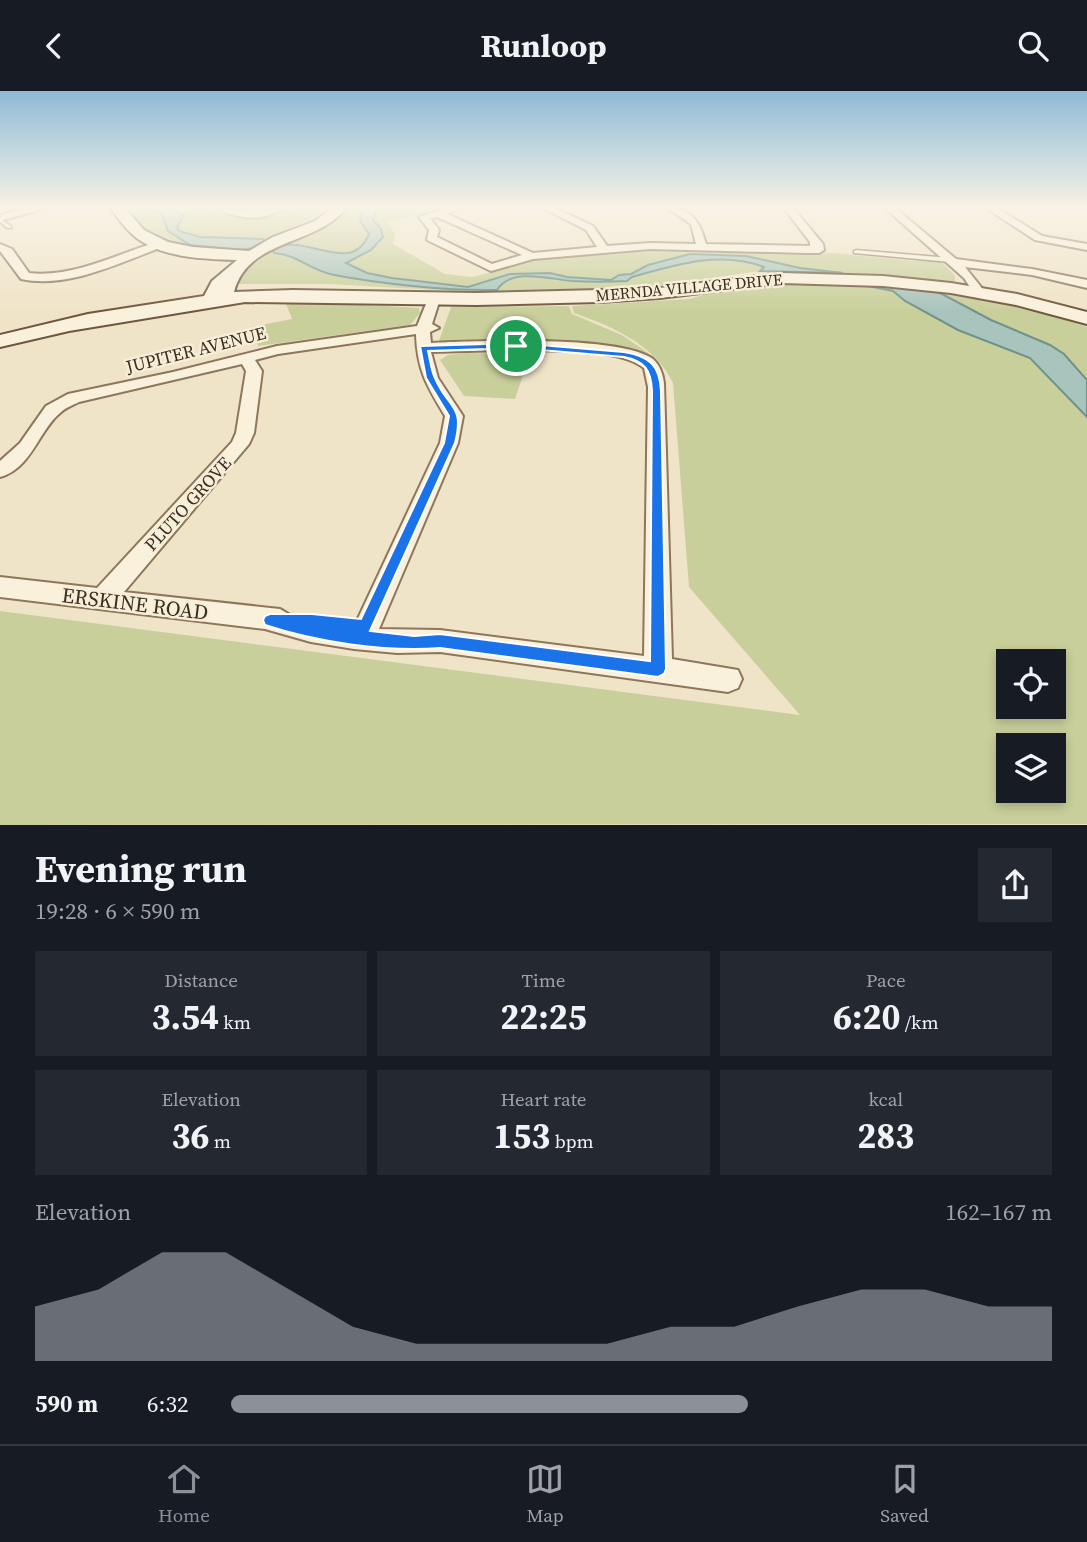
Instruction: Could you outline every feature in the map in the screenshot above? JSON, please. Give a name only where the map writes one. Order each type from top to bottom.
[{"type":"street","points":[[157,242],[193,251],[256,253]]},
{"type":"street","points":[[221,291],[256,253],[275,242]]},
{"type":"street","points":[[439,242],[487,267],[502,266],[532,256],[603,249],[702,247],[811,252],[821,249],[815,242]]},
{"type":"street","points":[[503,242],[532,256]]},
{"type":"street","points":[[599,242],[603,249]]},
{"type":"street","points":[[701,242],[702,247]]},
{"type":"street","points":[[929,242],[952,262],[972,287]]},
{"type":"street","points":[[1062,242],[1087,247]]},
{"type":"street","points":[[0,247],[8,251],[25,276],[36,278],[86,270],[161,244]]},
{"type":"street","points":[[952,262],[986,265],[1087,283]]},
{"type":"street","name":"MERNDA VILLAGE DRIVE","points":[[0,341],[221,291],[440,299],[640,294],[782,278],[972,287],[1087,318]]},
{"type":"street","points":[[364,632],[454,428],[454,416],[430,378],[426,335],[440,299]]},
{"type":"street","name":"JUPITER AVENUE","points":[[0,471],[27,447],[52,410],[67,401],[303,345],[426,335],[502,346],[555,348],[638,357],[650,365],[656,379],[658,669]]},
{"type":"street","name":"PLUTO GROVE","points":[[102,600],[240,444],[245,433],[254,372],[246,357]]},
{"type":"street","name":"ERSKINE ROAD","points":[[0,587],[270,620],[306,631],[364,632],[414,643],[440,641],[728,679]]},
{"type":"lane","points":[[856,252],[952,262]]},
{"type":"green space","points":[[261,242],[242,251],[195,249],[172,243]]},
{"type":"green space","points":[[284,242],[393,242],[445,274],[473,277],[550,256],[670,248],[834,253],[941,261],[955,276],[955,282],[898,276],[753,272],[654,286],[607,289],[468,292],[330,284],[232,284],[259,254]]},
{"type":"green space","points":[[789,282],[866,286],[976,298],[1013,305],[1087,327],[1087,824],[0,825],[0,611],[800,715],[689,587],[673,383],[665,369],[644,347],[603,324],[574,313],[572,306],[689,299],[718,291]]},
{"type":"green space","points":[[285,301],[419,308],[420,313],[410,325],[258,346],[251,327],[292,319]]},
{"type":"green space","points":[[569,306],[572,314],[622,335],[654,357],[547,345],[439,341],[451,307]]},
{"type":"green space","points":[[530,354],[515,399],[464,396],[440,360],[448,355]]},
{"type":"water","points":[[186,242],[263,242],[253,248],[240,250],[190,245]]},
{"type":"water","points":[[364,242],[378,242],[371,250],[346,263],[367,273],[468,287],[510,274],[550,273],[611,280],[648,265],[690,254],[746,256],[800,268],[843,273],[760,271],[764,267],[748,262],[714,260],[664,268],[632,277],[627,281],[571,281],[531,276],[512,279],[497,290],[458,289],[394,284],[334,275],[274,253],[272,249],[299,245],[339,253],[351,252]]},
{"type":"water","points":[[863,285],[930,289],[991,320],[1050,345],[1064,354],[1087,380],[1087,417],[1030,358],[958,330],[905,301],[893,291]]},
{"type":"route","points":[[516,346],[578,349],[624,355],[638,357],[650,365],[656,379],[658,669],[440,641],[414,643],[306,631],[270,620],[312,620],[366,626],[454,428],[454,416],[425,366],[423,348],[516,346]]}]
